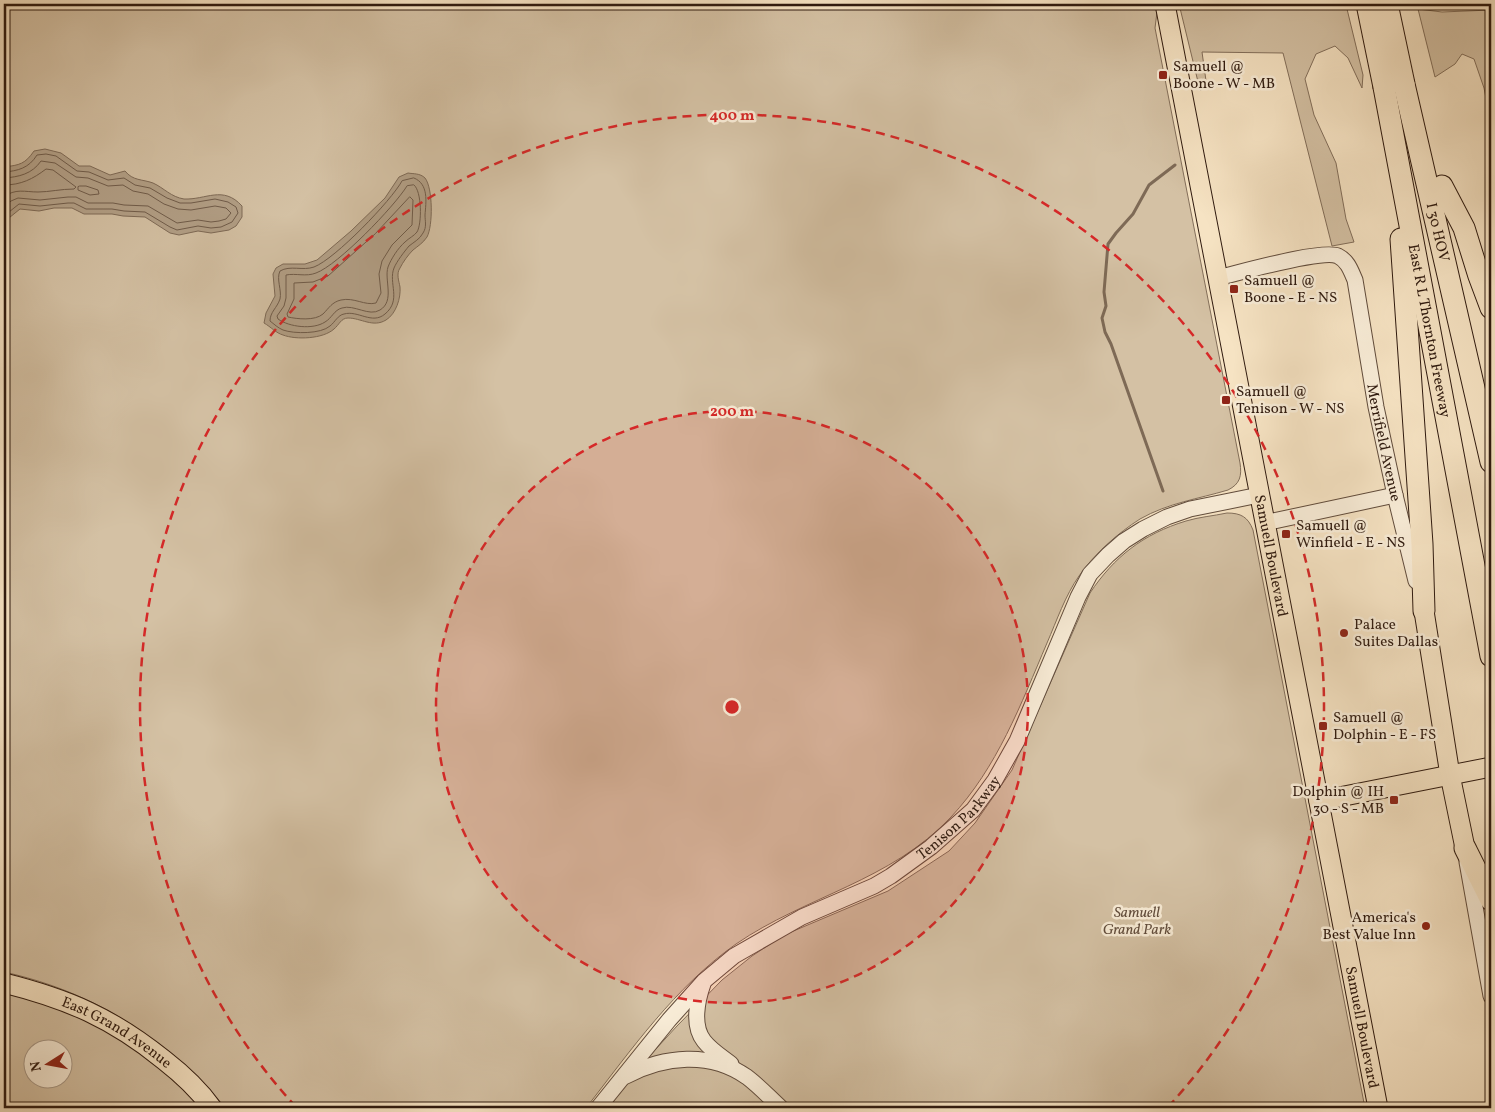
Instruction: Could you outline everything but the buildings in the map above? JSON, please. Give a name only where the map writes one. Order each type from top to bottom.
[{"type":"highway","name":"East R L Thornton Freeway","points":[[1368,4],[1442,186],[1491,408]]},
{"type":"highway","name":"I 30 HOV","points":[[1387,4],[1402,84],[1491,462]]},
{"type":"highway","name":"East R L Thornton Freeway","points":[[1400,4],[1402,84],[1396,153],[1491,656]]},
{"type":"highway","points":[[1396,153],[1422,544],[1424,611]]},
{"type":"highway","points":[[1442,186],[1464,228],[1491,308]]},
{"type":"highway","points":[[1464,848],[1491,900]]},
{"type":"main road","name":"Samuell Boulevard","points":[[1165,4],[1378,1108]]},
{"type":"main road","name":"Merrifield Avenue","points":[[1424,611],[1450,775],[1464,848]]},
{"type":"main road","points":[[1318,801],[1486,768]]},
{"type":"main road","name":"East Grand Avenue","points":[[4,983],[73,1004],[112,1022],[174,1068],[212,1108]]},
{"type":"street","name":"Merrifield Avenue","points":[[1217,278],[1289,260],[1329,254],[1344,260],[1351,269],[1355,280],[1376,407],[1395,496],[1424,611]]},
{"type":"street","name":"Tenison Parkway","points":[[598,1108],[668,1020],[704,981],[734,956],[802,917],[874,886],[892,876],[931,847],[973,810],[995,780],[1017,741],[1078,597],[1090,574],[1114,550],[1143,528],[1167,517],[1190,509],[1259,496]]},
{"type":"street","points":[[1264,523],[1395,496]]},
{"type":"street","name":"Merrifield Avenue","points":[[1464,848],[1491,996]]},
{"type":"street","points":[[704,981],[697,1019],[700,1033],[706,1043],[781,1108]]},
{"type":"street","points":[[621,1079],[651,1065],[681,1059],[714,1061],[746,1076]]},
{"type":"green space","points":[[4,4],[1155,4],[1157,12],[1155,28],[1240,463],[1241,472],[1238,482],[1228,490],[1172,505],[1140,519],[1115,537],[1099,552],[1079,576],[1070,592],[1017,712],[995,756],[982,778],[951,817],[927,839],[902,857],[875,873],[763,927],[714,961],[655,1020],[586,1108],[220,1108],[197,1078],[158,1044],[118,1016],[96,1004],[51,985],[4,972]]},
{"type":"green space","points":[[1179,4],[1347,9],[1363,75],[1362,88],[1348,58],[1335,46],[1316,54],[1305,79],[1314,115],[1336,163],[1346,219],[1354,242],[1332,246],[1283,53],[1202,52],[1207,88],[1200,90]]},
{"type":"green space","points":[[1418,9],[1442,12],[1491,10],[1491,124],[1484,88],[1474,59],[1462,54],[1455,64],[1435,77]]},
{"type":"green space","name":"Samuell Grand Park","points":[[1227,513],[1243,517],[1249,522],[1253,530],[1365,1108],[606,1108],[620,1088],[677,1026],[722,980],[752,956],[784,935],[888,891],[949,851],[975,823],[1012,770],[1090,593],[1099,580],[1131,548],[1156,533],[1191,520]]},
{"type":"green space","points":[[4,988],[93,1019],[160,1064],[202,1108],[4,1108]]},
{"type":"water","points":[[45,149],[61,153],[79,166],[90,166],[110,175],[125,171],[131,177],[153,183],[179,198],[192,199],[214,195],[228,196],[242,206],[242,217],[236,226],[229,230],[211,233],[198,231],[179,235],[170,233],[145,217],[84,214],[72,208],[54,208],[39,211],[20,209],[4,222],[4,167],[22,163],[34,151]]},
{"type":"water","points":[[408,173],[421,175],[428,183],[431,198],[430,225],[427,237],[409,254],[399,270],[400,296],[395,310],[390,317],[376,323],[346,318],[329,332],[309,338],[288,337],[278,333],[264,323],[266,313],[275,296],[273,274],[276,268],[283,264],[305,264],[317,260],[385,198],[399,177]]},
{"type":"waterway","points":[[1163,491],[1111,344],[1105,332],[1102,318],[1106,306],[1104,292],[1108,244],[1133,214],[1149,185],[1175,165]]},
{"type":"railway","points":[[1365,4],[1456,4]]},
{"type":"place","name":"Samuell @ Boone - W - MB","points":[[1163,75]]},
{"type":"place","name":"Samuell @ Boone - E - NS","points":[[1234,289]]},
{"type":"place","name":"Samuell @ Tenison - W - NS","points":[[1226,400]]},
{"type":"place","name":"Samuell @ Winfield - E - NS","points":[[1286,534]]},
{"type":"place","name":"Palace Suites Dallas","points":[[1344,633]]},
{"type":"place","name":"Samuell @ Dolphin - E - FS","points":[[1323,726]]},
{"type":"place","name":"Dolphin @ IH 30 - S - MB","points":[[1394,800]]},
{"type":"place","name":"America's Best Value Inn","points":[[1426,926]]}]
